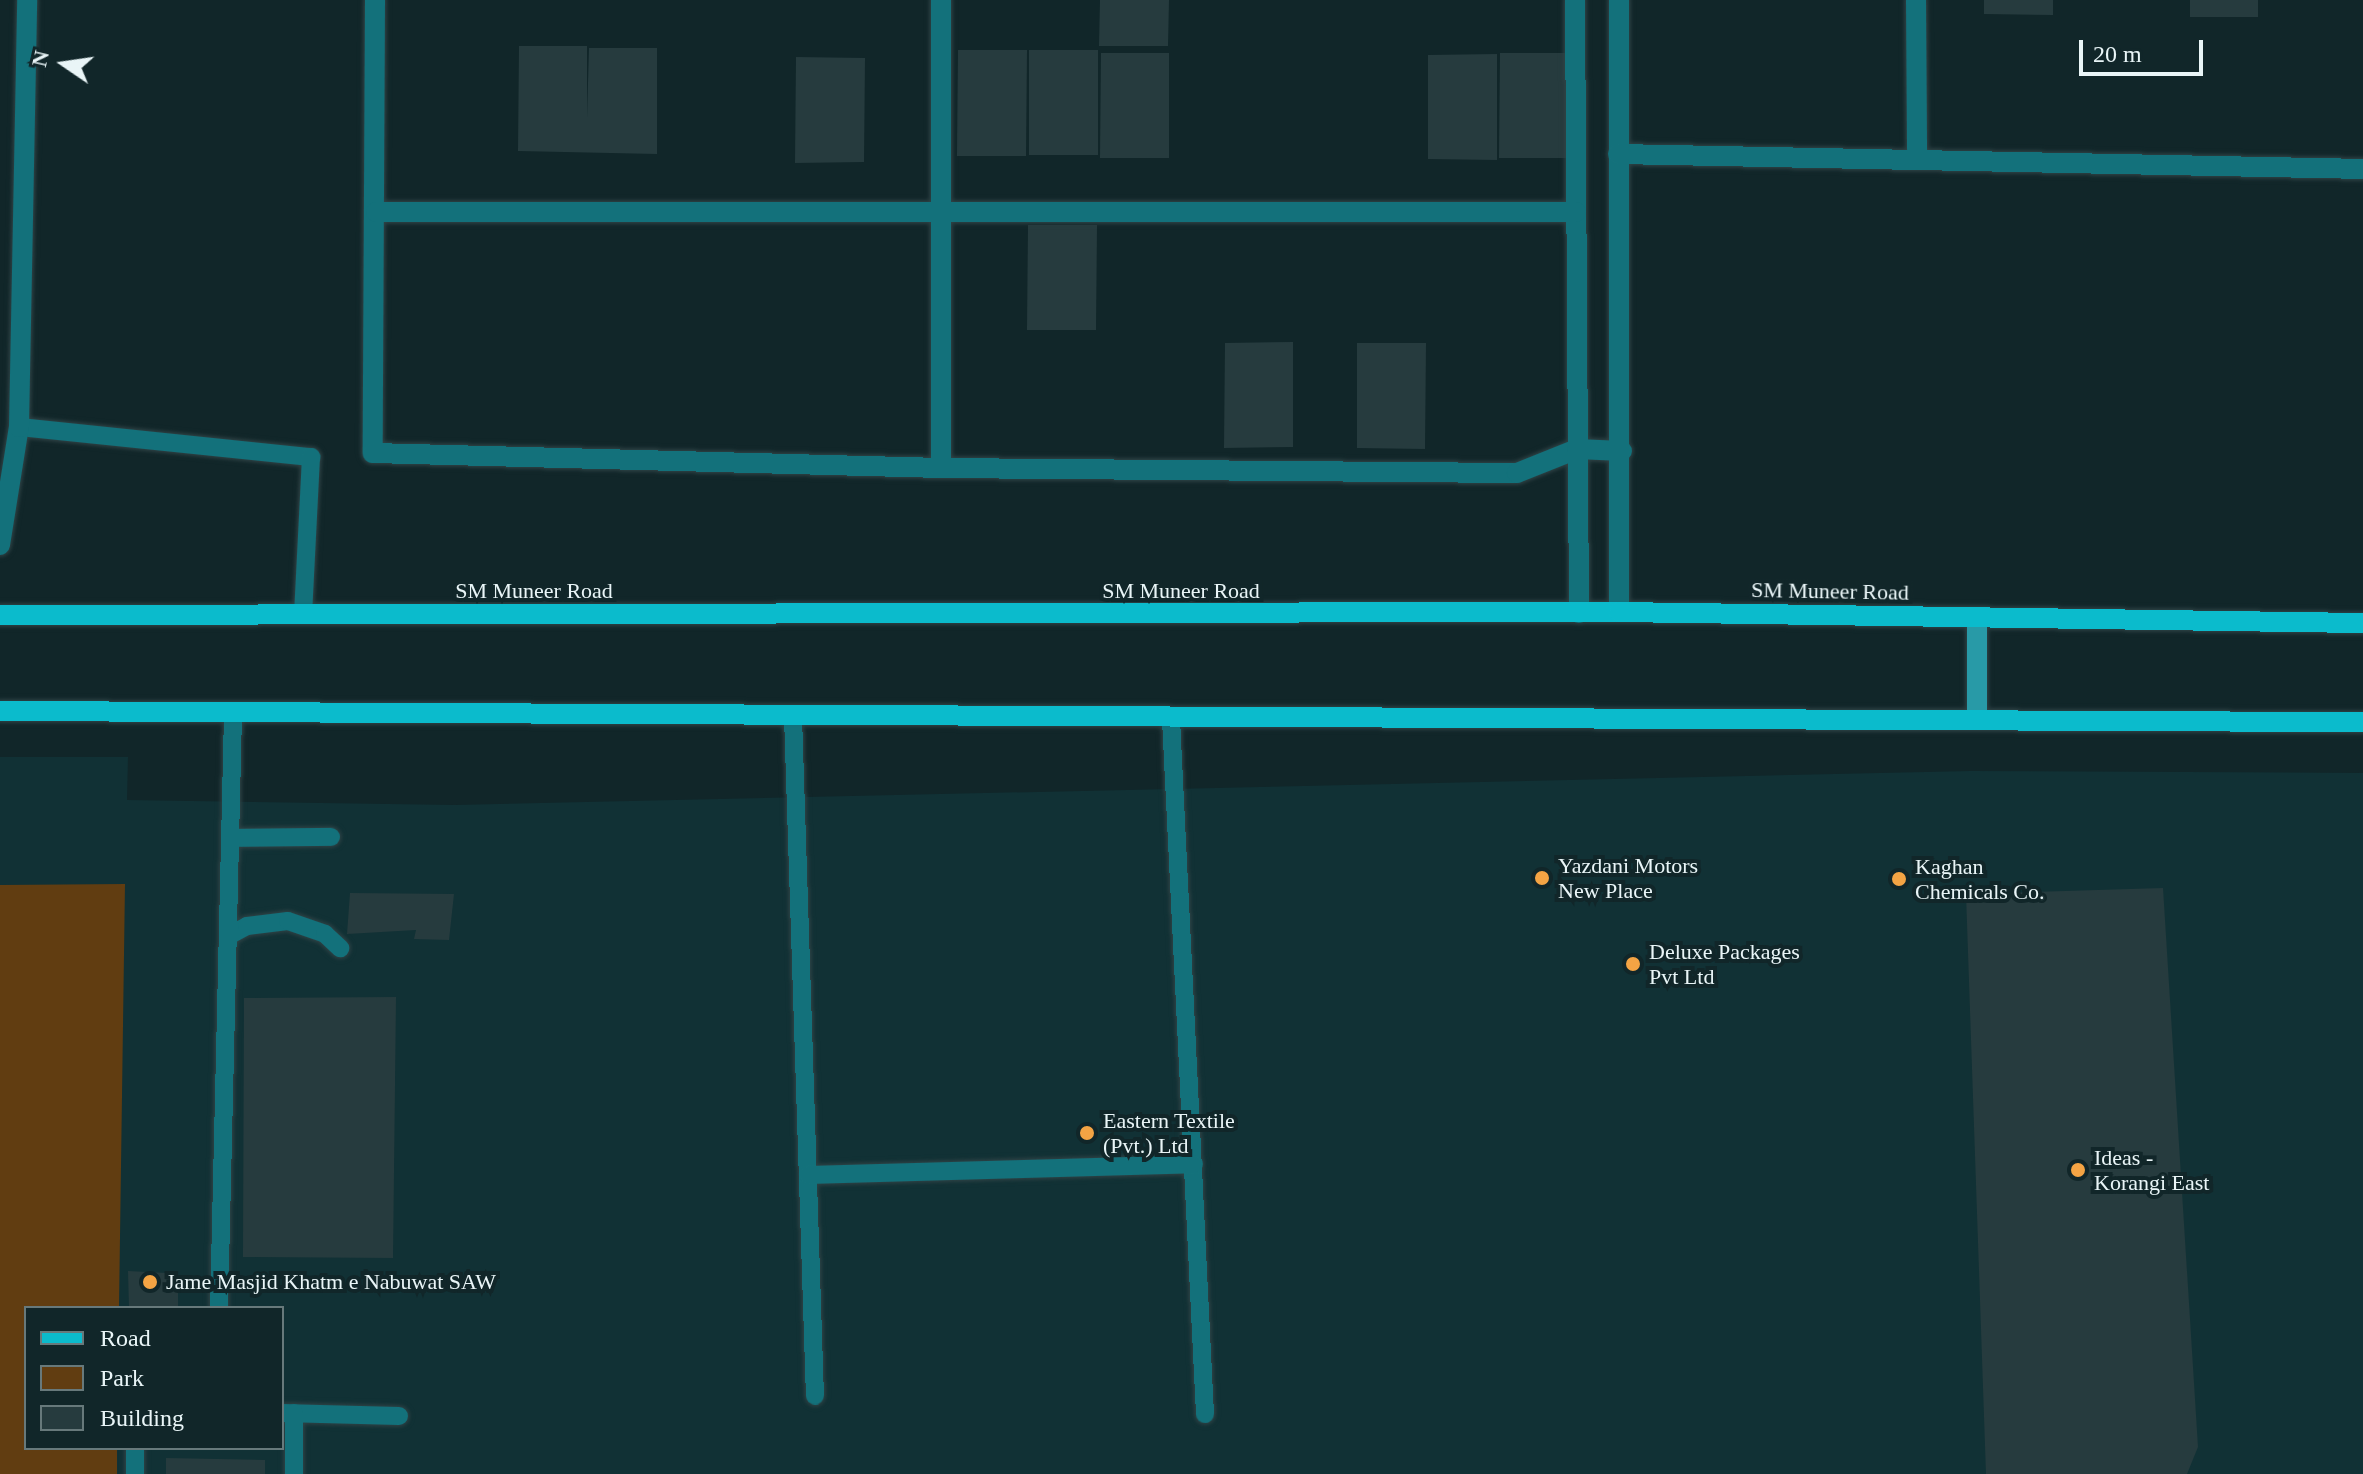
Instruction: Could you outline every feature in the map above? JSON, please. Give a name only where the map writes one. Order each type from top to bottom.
[{"type":"main road","name":"SM Muneer Road","points":[[0,615],[1619,612],[2363,623]]},
{"type":"main road","points":[[1977,618],[1977,720]]},
{"type":"main road","points":[[0,711],[1171,719],[2363,722]]},
{"type":"street","points":[[0,545],[19,427],[27,0]]},
{"type":"street","points":[[375,0],[373,453],[941,468],[1517,473],[1577,449],[1622,451]]},
{"type":"street","points":[[941,0],[941,468]]},
{"type":"street","points":[[1575,0],[1579,613]]},
{"type":"street","points":[[1619,0],[1622,451],[1619,612]]},
{"type":"street","points":[[1916,0],[1917,160]]},
{"type":"street","points":[[1618,154],[2363,169]]},
{"type":"street","points":[[376,212],[1576,212]]},
{"type":"lane","points":[[19,427],[311,457],[303,615]]},
{"type":"lane","points":[[219,1306],[233,712]]},
{"type":"lane","points":[[793,716],[815,1396]]},
{"type":"lane","points":[[1171,719],[1205,1414]]},
{"type":"lane","points":[[231,838],[331,837]]},
{"type":"lane","points":[[230,935],[257,923],[288,921],[325,934],[340,948]]},
{"type":"lane","points":[[808,1175],[1194,1164]]},
{"type":"lane","points":[[294,1474],[288,1413],[399,1416]]},
{"type":"lane","points":[[135,1450],[135,1474]]},
{"type":"shaded area","points":[[0,757],[128,757],[127,800],[455,805],[1971,771],[2363,773],[2363,1474],[0,1474]]},
{"type":"green space","points":[[125,884],[119,1306],[24,1306],[24,1450],[117,1450],[117,1474],[0,1474],[0,885]]},
{"type":"building","points":[[1100,0],[1169,0],[1168,46],[1099,46]]},
{"type":"building","points":[[1984,0],[2053,0],[2053,15],[1984,14]]},
{"type":"building","points":[[2190,0],[2258,0],[2258,17],[2190,17]]},
{"type":"building","points":[[519,46],[587,46],[587,118],[589,48],[657,48],[657,154],[518,151]]},
{"type":"building","points":[[958,50],[1027,50],[1026,156],[957,156]]},
{"type":"building","points":[[1029,50],[1098,50],[1098,155],[1029,155]]},
{"type":"building","points":[[1101,53],[1169,53],[1169,158],[1100,158]]},
{"type":"building","points":[[1500,53],[1569,53],[1568,158],[1499,158]]},
{"type":"building","points":[[1497,54],[1497,160],[1428,159],[1428,55]]},
{"type":"building","points":[[796,57],[865,58],[864,162],[795,163]]},
{"type":"building","points":[[1028,225],[1097,225],[1096,330],[1027,330]]},
{"type":"building","points":[[1293,342],[1293,447],[1224,448],[1225,343]]},
{"type":"building","points":[[1357,343],[1426,343],[1425,449],[1357,448]]},
{"type":"building","name":"Ideas - Korangi East","points":[[2163,888],[2198,1447],[2187,1474],[1986,1474],[1966,894]]},
{"type":"building","points":[[350,893],[454,894],[449,940],[414,939],[416,930],[347,934]]},
{"type":"building","points":[[396,997],[393,1258],[243,1257],[244,998]]},
{"type":"building","name":"Jame Masjid Khatm e Nabuwat SAW","points":[[128,1271],[167,1273],[178,1290],[178,1306],[129,1306]]},
{"type":"building","points":[[166,1458],[265,1460],[265,1474],[166,1474]]},
{"type":"place","name":"Yazdani Motors New Place","points":[[1542,878]]},
{"type":"place","name":"Kaghan Chemicals Co.","points":[[1899,879]]},
{"type":"place","name":"Deluxe Packages Pvt Ltd","points":[[1633,964]]},
{"type":"place","name":"Eastern Textile (Pvt.) Ltd","points":[[1087,1133]]},
{"type":"place","name":"Ideas - Korangi East","points":[[2078,1170]]},
{"type":"place","name":"Jame Masjid Khatm e Nabuwat SAW","points":[[150,1282]]}]
